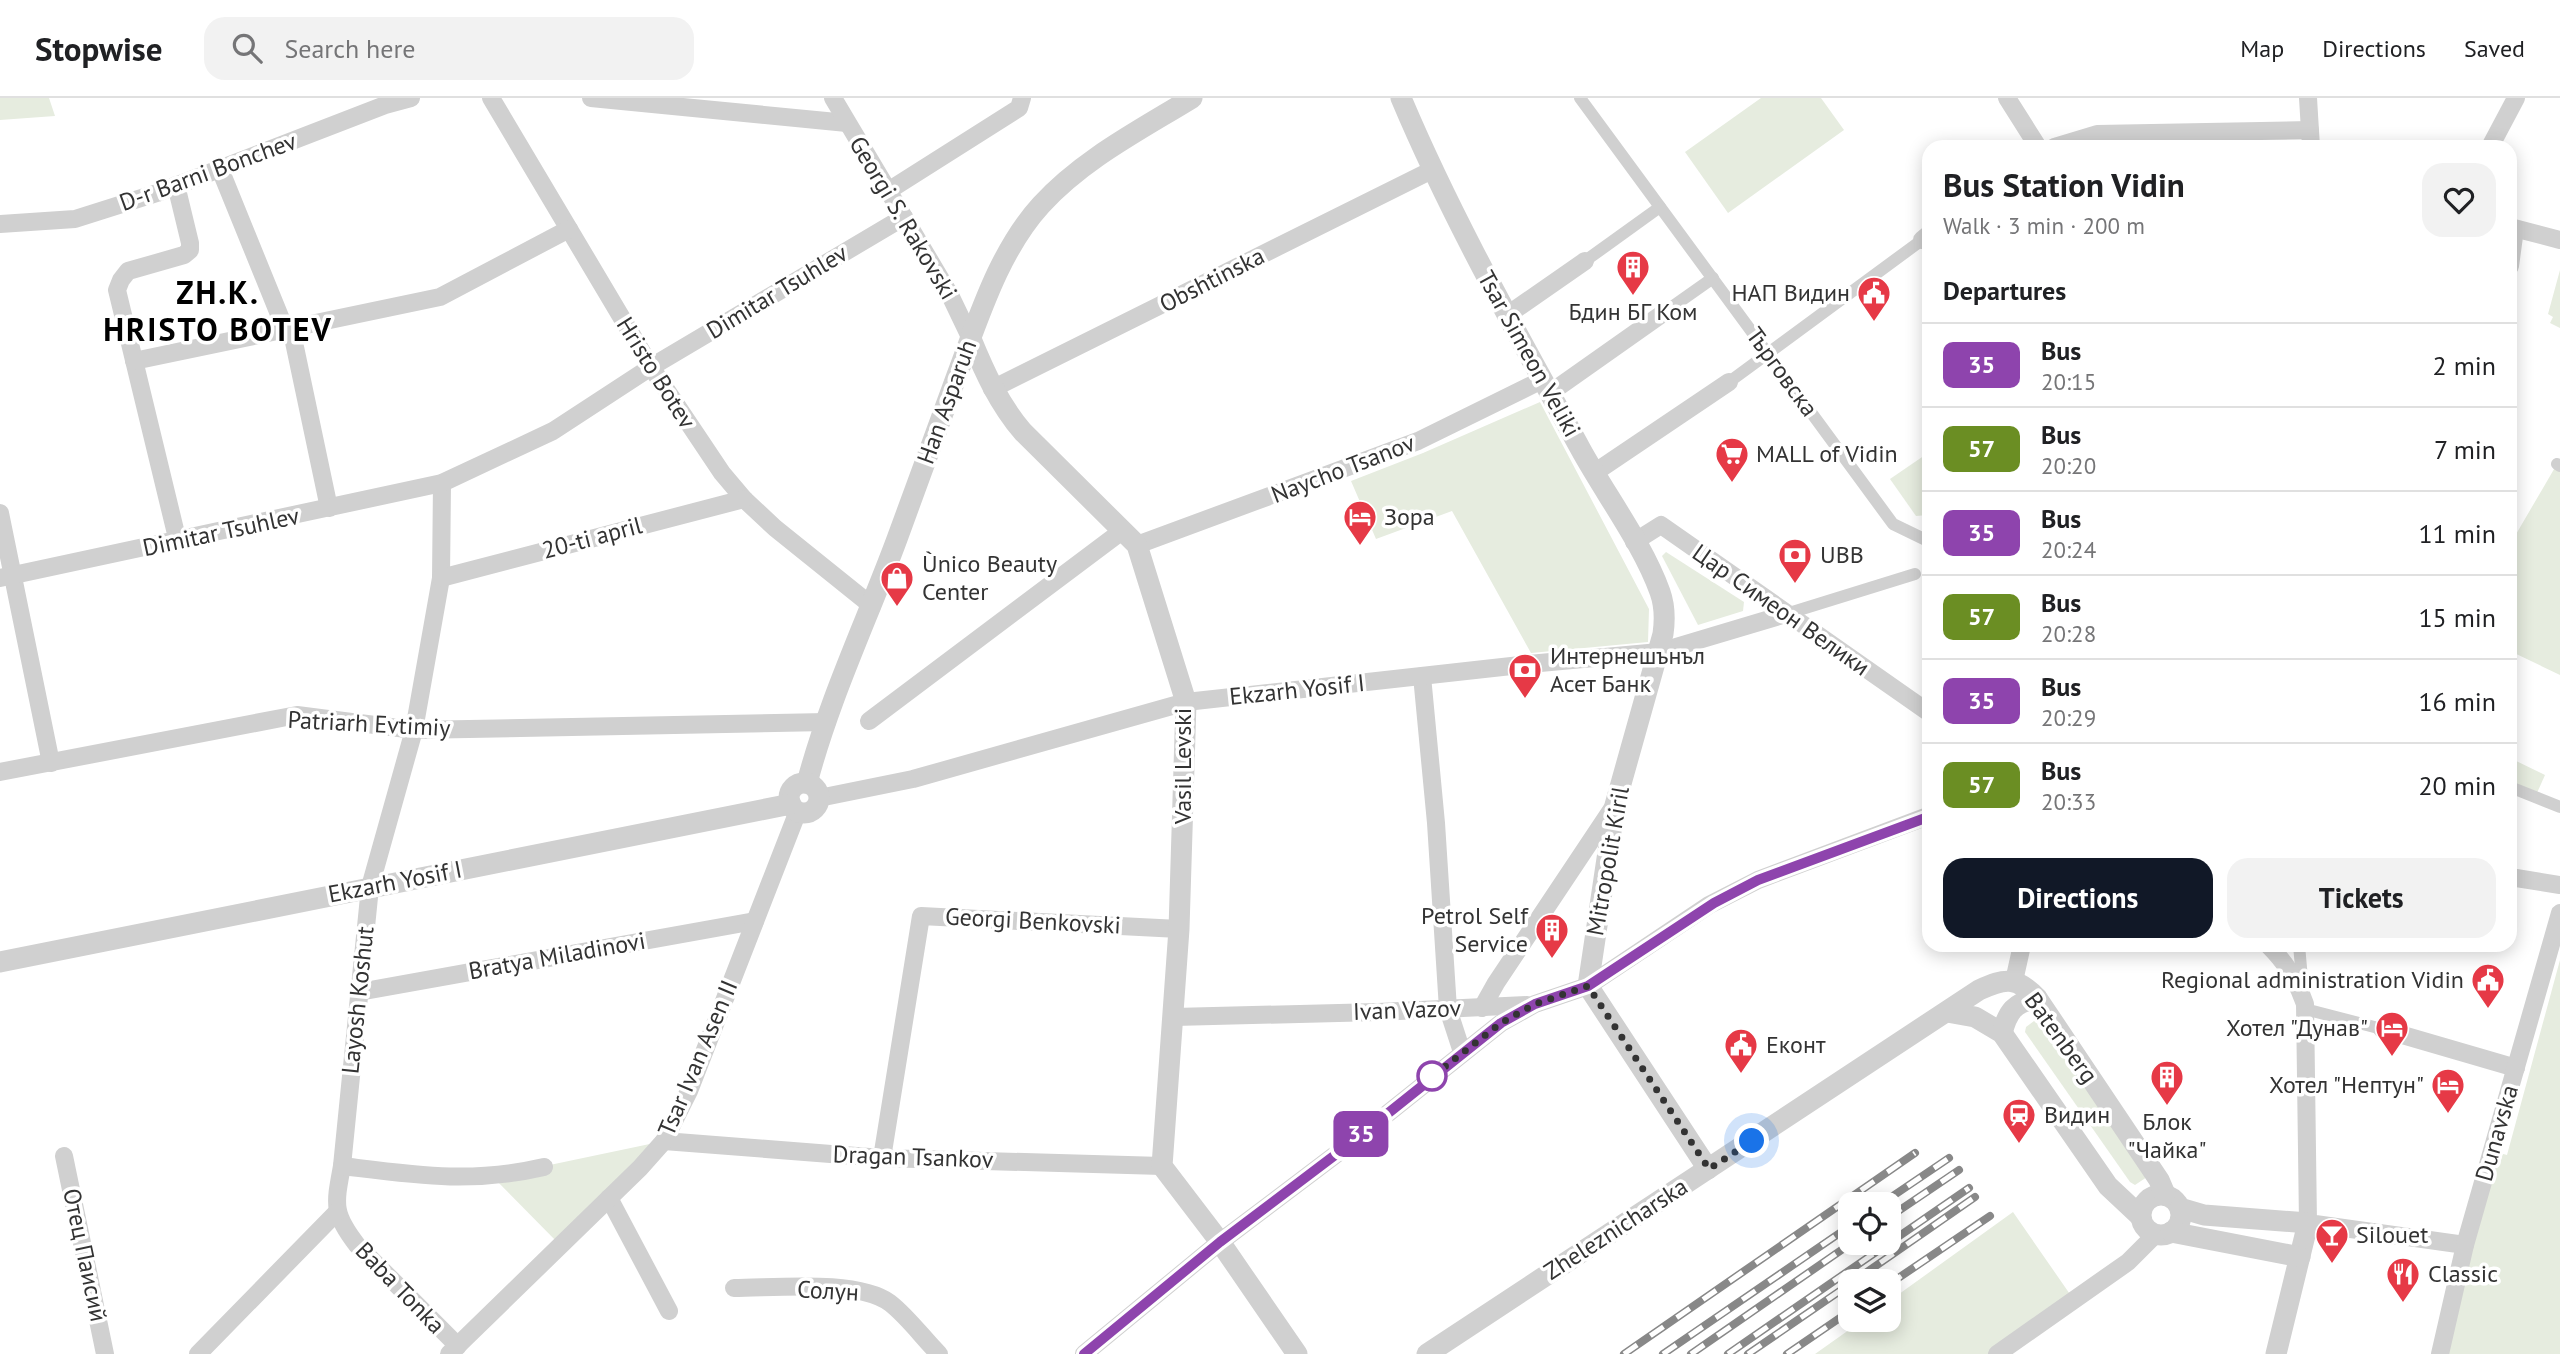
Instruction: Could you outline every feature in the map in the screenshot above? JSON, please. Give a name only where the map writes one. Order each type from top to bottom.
[{"type":"street","name":"D-r Barni Bonchev","points":[[0,224],[75,219],[176,186],[386,105],[411,98]]},
{"type":"street","name":"Hristo Botev","points":[[491,98],[696,437],[744,499],[806,554],[872,606]]},
{"type":"street","points":[[591,98],[847,123]]},
{"type":"street","name":"Georgi S. Rakovski","points":[[834,98],[949,293],[971,339]]},
{"type":"street","name":"Han Asparuh","points":[[794,808],[789,795],[794,787],[813,791],[827,722],[999,268],[1040,206],[1066,180],[1091,160],[1192,98]]},
{"type":"street","name":"Tsar Simeon Veliki","points":[[1401,98],[1432,170],[1506,316],[1634,542],[1661,593],[1663,607]]},
{"type":"street","name":"Търговска","points":[[1580,98],[1893,524],[1922,538]]},
{"type":"street","points":[[2007,98],[2034,140]]},
{"type":"street","points":[[2077,140],[2097,134],[2310,139],[2308,98]]},
{"type":"street","points":[[2494,140],[2516,98]]},
{"type":"street","points":[[888,191],[1016,101]]},
{"type":"street","points":[[220,169],[288,329],[329,508]]},
{"type":"street","name":"Obshtinska","points":[[992,390],[1432,170]]},
{"type":"street","points":[[176,186],[190,250],[184,255],[128,271],[117,290],[178,542]]},
{"type":"street","points":[[1506,316],[1660,207]]},
{"type":"street","name":"Dimitar Tsuhlev","points":[[7,577],[442,483],[553,430],[651,366],[904,217]]},
{"type":"street","points":[[134,361],[440,297],[569,229]]},
{"type":"street","points":[[2517,229],[2560,240]]},
{"type":"street","points":[[1594,473],[1769,354],[1922,239]]},
{"type":"street","points":[[1662,314],[1713,278]]},
{"type":"street","name":"Naycho Tsanov","points":[[869,721],[1129,538],[1418,441],[1546,386],[1662,314]]},
{"type":"street","name":"Vasil Levski","points":[[971,339],[992,390],[1007,414],[1129,538],[1186,702],[1180,929],[1163,1166]]},
{"type":"street","name":"Layosh Koshut","points":[[341,1221],[337,1195],[370,887],[414,730],[441,578],[442,483]]},
{"type":"street","name":"20-ti april","points":[[441,578],[744,499]]},
{"type":"street","points":[[0,513],[7,577],[51,763]]},
{"type":"street","name":"Цар Симеон Велики","points":[[1634,542],[1661,525],[1922,708]]},
{"type":"street","points":[[1787,614],[1915,573]]},
{"type":"street","name":"Mitropolit Kiril","points":[[1588,986],[1615,805],[1659,652],[1665,622],[1663,607]]},
{"type":"street","name":"Ekzarh Yosif I","points":[[813,791],[913,779],[1186,702],[1659,652],[1787,614]]},
{"type":"street","points":[[1422,676],[1436,823],[1448,1009],[1462,1052]]},
{"type":"street","name":"Patriarh Evtimiy","points":[[0,772],[297,715],[414,730],[827,722]]},
{"type":"street","points":[[2517,790],[2560,807]]},
{"type":"street","name":"Ivan Vazov","points":[[1174,1017],[1482,1008],[1615,805]]},
{"type":"street","name":"Ekzarh Yosif I","points":[[0,962],[370,887],[794,808]]},
{"type":"street","name":"Tsar Ivan Asen II","points":[[454,1350],[664,1141],[689,1091],[755,921],[794,808]]},
{"type":"street","points":[[1084,1354],[1220,1242],[1347,1146],[1501,1023],[1535,1004],[1588,986],[1714,903],[1758,880],[1922,819]]},
{"type":"street","points":[[2517,878],[2560,885]]},
{"type":"street","name":"Dunavska","points":[[2440,1354],[2465,1245],[2560,914]]},
{"type":"street","name":"Georgi Benkovski","points":[[882,1157],[921,916],[1180,929]]},
{"type":"street","name":"Bratya Miladinovi","points":[[359,992],[755,921]]},
{"type":"street","points":[[2014,981],[2020,952]]},
{"type":"street","points":[[2274,952],[2295,978],[2305,1006]]},
{"type":"street","points":[[2276,1354],[2308,1223],[2305,1006],[2300,952]]},
{"type":"street","name":"Batenberg","points":[[1947,1012],[1999,981],[2014,981],[2027,987],[2173,1201]]},
{"type":"street","points":[[1588,986],[1709,1169]]},
{"type":"street","points":[[2002,1033],[2006,1016],[2014,1008],[2024,1001],[2037,998]]},
{"type":"street","points":[[1482,1008],[1535,1004]]},
{"type":"street","points":[[2305,1006],[2516,1068]]},
{"type":"street","name":"Batenberg","points":[[1947,1012],[1975,1017],[2002,1033],[2108,1186],[2140,1216]]},
{"type":"street","name":"Zheleznicharska","points":[[1427,1354],[1947,1012]]},
{"type":"street","name":"Dragan Tsankov","points":[[664,1141],[882,1157],[1163,1166]]},
{"type":"street","name":"Отец Паисий","points":[[64,1156],[106,1354]]},
{"type":"street","points":[[342,1166],[468,1178],[506,1175],[544,1167]]},
{"type":"street","points":[[1163,1166],[1220,1242],[1297,1354]]},
{"type":"street","points":[[2300,1257],[2164,1233],[2144,1227],[2140,1216],[2143,1204],[2147,1199],[2159,1194],[2204,1215],[2308,1223],[2465,1245]]},
{"type":"street","points":[[609,1198],[669,1311]]},
{"type":"street","points":[[1997,1354],[2128,1262],[2180,1221],[2173,1201]]},
{"type":"street","points":[[198,1354],[341,1221]]},
{"type":"street","name":"Baba Tonka","points":[[341,1221],[357,1245],[454,1350]]},
{"type":"street","name":"Солун","points":[[734,1288],[864,1291],[891,1304],[939,1354]]},
{"type":"shaded area","points":[[0,98],[49,98],[55,116],[0,120]]},
{"type":"shaded area","points":[[1761,98],[1821,98],[1844,130],[1728,213],[1685,152]]},
{"type":"shaded area","points":[[2560,270],[2560,328],[2550,323],[2553,317],[2548,314]]},
{"type":"shaded area","points":[[1540,402],[1649,609],[1648,642],[1531,653],[1452,511],[1376,539],[1351,481]]},
{"type":"shaded area","points":[[1922,457],[1922,516],[1916,516],[1890,479]]},
{"type":"shaded area","points":[[2557,464],[2560,466],[2560,675],[2517,654],[2517,533]]},
{"type":"shaded area","points":[[1666,552],[1744,602],[1743,611],[1698,625],[1662,556]]},
{"type":"shaded area","points":[[2517,761],[2545,775],[2537,793],[2517,785]]},
{"type":"shaded area","points":[[2560,960],[2560,1354],[2440,1354],[2492,1151],[2507,1155]]},
{"type":"shaded area","points":[[2038,1018],[2147,1177],[2135,1185],[2130,1182],[2025,1032],[2026,1027]]},
{"type":"shaded area","points":[[664,1141],[560,1245],[493,1177]]},
{"type":"shaded area","points":[[2013,1212],[2074,1300],[1997,1354],[1815,1354],[1846,1332],[1901,1332],[1901,1293]]},
{"type":"railway","points":[[1624,1354],[1915,1153]]},
{"type":"railway","points":[[1899,1192],[1949,1158]]},
{"type":"railway","points":[[1901,1209],[1959,1170]]},
{"type":"railway","points":[[1728,1354],[1969,1188]]},
{"type":"railway","points":[[1871,1269],[1975,1197]]},
{"type":"railway","points":[[1901,1276],[1990,1216]]},
{"type":"railway","points":[[1663,1354],[1838,1234]]},
{"type":"railway","points":[[1691,1354],[1838,1252]]},
{"type":"railway","points":[[1748,1354],[1838,1292]]},
{"type":"railway","points":[[1787,1354],[1838,1319]]},
{"type":"bus line","name":"35","points":[[1084,1354],[1220,1242],[1347,1146],[1501,1023],[1535,1004],[1588,986],[1714,903],[1758,880],[1922,819]]},
{"type":"place","name":"Бдин БГ Ком","points":[[1633,297]]},
{"type":"place","name":"НАП Видин","points":[[1874,323]]},
{"type":"place","name":"MALL of Vidin","points":[[1732,484]]},
{"type":"place","name":"Зора","points":[[1360,547]]},
{"type":"place","name":"UBB","points":[[1795,585]]},
{"type":"place","name":"Ùnico Beauty Center","points":[[897,608]]},
{"type":"place","name":"Интернешънъл Асет Банк","points":[[1525,700]]},
{"type":"place","name":"Petrol Self Service","points":[[1552,960]]},
{"type":"place","name":"Regional administration Vidin","points":[[2488,1010]]},
{"type":"place","name":"Хотел \"Дунав\"","points":[[2392,1058]]},
{"type":"place","name":"Еконт","points":[[1741,1075]]},
{"type":"place","name":"Блок \"Чайка\"","points":[[2167,1107]]},
{"type":"place","name":"Хотел \"Нептун\"","points":[[2448,1115]]},
{"type":"place","name":"Видин","points":[[2019,1145]]},
{"type":"place","name":"Silouet","points":[[2332,1265]]},
{"type":"place","name":"Classic","points":[[2403,1304]]},
{"type":"district","name":"ZH.K. HRISTO BOTEV","points":[[218,312]]},
{"type":"route","points":[[1432,1076],[1424,1083],[1501,1023],[1535,1004],[1588,986],[1709,1169],[1752,1141]]}]
